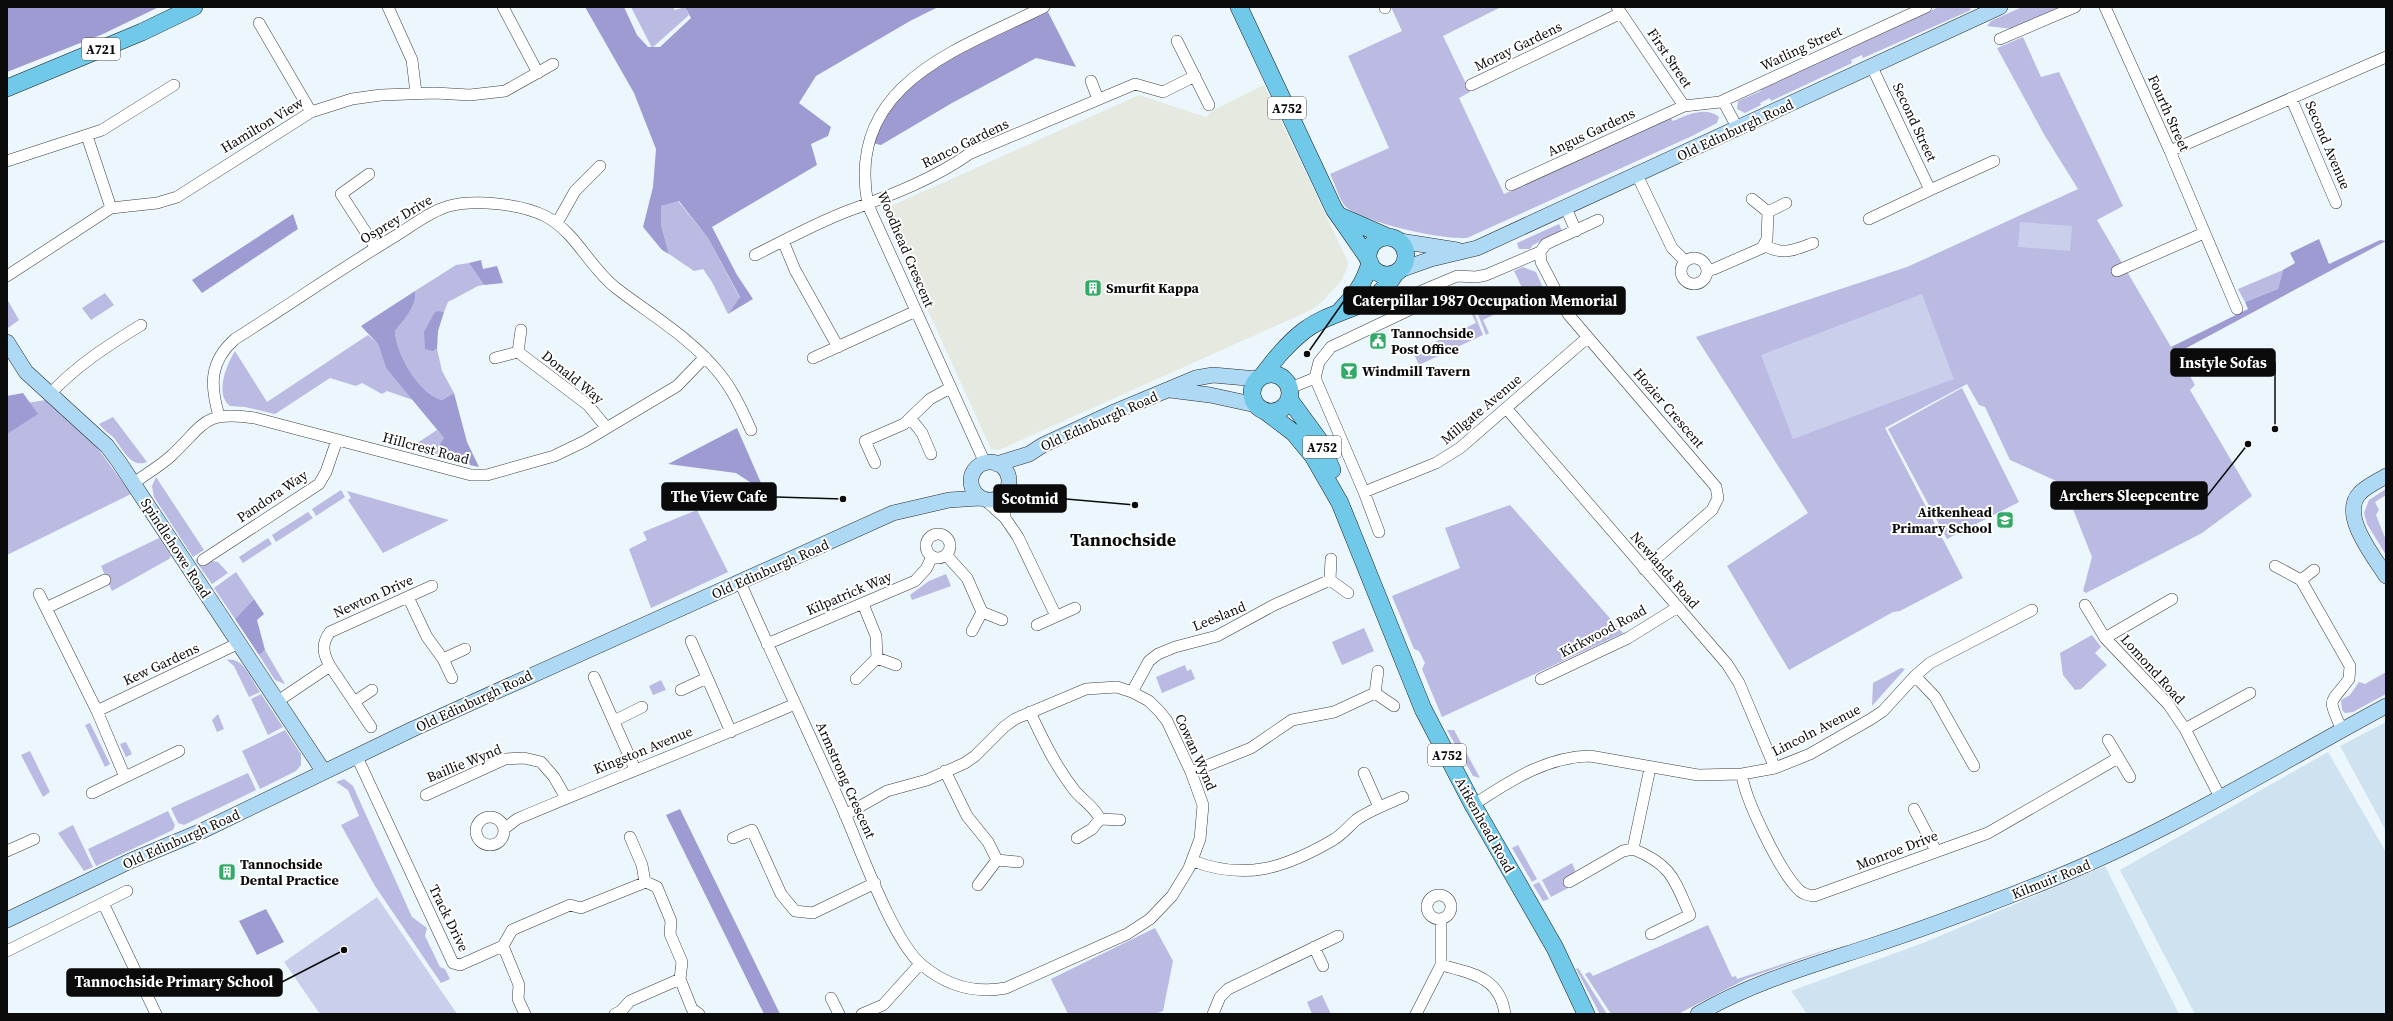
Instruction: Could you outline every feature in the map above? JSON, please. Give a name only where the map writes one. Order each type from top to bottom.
[{"type":"main road","name":"A721","points":[[7,88],[142,32],[194,7]]},
{"type":"main road","name":"A752","points":[[1239,7],[1334,208],[1369,260]]},
{"type":"main road","name":"Old Edinburgh Road","points":[[1398,272],[1430,259],[1468,251],[1566,208],[2000,7]]},
{"type":"main road","points":[[1340,216],[1394,239],[1468,251]]},
{"type":"main road","points":[[1339,312],[1358,292],[1366,276],[1371,246],[1376,241],[1394,239]]},
{"type":"main road","points":[[1297,337],[1286,362],[1288,389],[1286,404],[1276,411],[1260,408],[1252,394],[1254,383],[1261,377],[1283,349],[1306,329],[1339,312],[1366,304],[1383,291],[1404,265],[1406,253],[1394,239]]},
{"type":"main road","points":[[1369,260],[1377,273],[1388,275],[1398,272]]},
{"type":"main road","name":"Spindlehowe Road","points":[[7,342],[26,372],[49,395],[107,446],[134,483],[324,772]]},
{"type":"main road","name":"Old Edinburgh Road","points":[[949,500],[971,480],[975,469],[991,463],[1029,454],[1043,445],[1105,416],[1196,378],[1213,374],[1261,377]]},
{"type":"main road","points":[[1261,377],[1274,374],[1288,389]]},
{"type":"main road","name":"Aitkenhead Road","points":[[1288,389],[1319,440],[1332,470],[1340,503]]},
{"type":"main road","name":"Old Edinburgh Road","points":[[1170,390],[1210,395],[1260,408]]},
{"type":"main road","name":"Aitkenhead Road","points":[[1260,408],[1294,433],[1313,456],[1340,503],[1423,709],[1473,805],[1555,948],[1584,1013]]},
{"type":"main road","name":"Old Edinburgh Road","points":[[7,920],[130,861],[202,831],[420,726],[893,513],[949,500],[996,500],[1007,489],[1029,454]]},
{"type":"main road","points":[[991,463],[1005,470],[1007,489]]},
{"type":"main road","points":[[2386,476],[2360,494],[2353,512],[2356,526],[2386,576]]},
{"type":"main road","points":[[971,480],[972,490],[983,499]]},
{"type":"main road","name":"Kilmuir Road","points":[[1698,1014],[1729,998],[1781,976],[1940,923],[2044,883],[2145,837],[2386,706]]},
{"type":"street","points":[[388,7],[412,60],[416,93]]},
{"type":"street","points":[[503,7],[538,73]]},
{"type":"street","name":"Woodhead Crescent","points":[[991,463],[950,388],[868,205],[864,168],[866,147],[872,130],[891,100],[930,65],[1044,7]]},
{"type":"street","name":"Watling Street","points":[[1684,106],[1723,101],[1926,7]]},
{"type":"street","points":[[2000,39],[2075,7]]},
{"type":"street","name":"Fourth Street","points":[[2105,7],[2170,151],[2237,309]]},
{"type":"street","name":"Moray Gardens","points":[[1471,85],[1619,10]]},
{"type":"street","name":"First Street","points":[[1619,10],[1684,106]]},
{"type":"street","points":[[259,23],[311,112]]},
{"type":"street","points":[[1177,41],[1209,105]]},
{"type":"street","name":"Second Avenue","points":[[2170,151],[2386,57]]},
{"type":"street","name":"Hamilton View","points":[[7,276],[111,208],[156,203],[177,197],[311,112],[352,99],[416,93],[470,94],[504,91],[553,64]]},
{"type":"street","name":"Second Street","points":[[1872,67],[1930,190]]},
{"type":"street","name":"Ranco Gardens","points":[[755,254],[856,208],[868,205],[954,166],[969,154],[1135,84],[1163,92],[1195,76]]},
{"type":"street","points":[[1090,81],[1098,100]]},
{"type":"street","points":[[7,161],[102,130],[174,85]]},
{"type":"street","name":"Second Avenue","points":[[2291,98],[2336,203]]},
{"type":"street","points":[[1723,101],[1738,129]]},
{"type":"street","name":"Angus Gardens","points":[[1511,185],[1684,106]]},
{"type":"street","points":[[87,136],[111,208]]},
{"type":"street","points":[[1869,219],[1994,162]]},
{"type":"street","points":[[558,223],[575,191],[600,166]]},
{"type":"street","points":[[370,174],[341,194],[376,248]]},
{"type":"street","points":[[1637,176],[1672,248],[1685,261]]},
{"type":"street","points":[[1752,199],[1768,212]]},
{"type":"street","points":[[1768,212],[1786,203]]},
{"type":"street","name":"Osprey Drive","points":[[219,416],[213,382],[216,364],[225,348],[235,339],[376,248],[440,209],[457,204],[499,205],[525,208],[558,223],[572,237],[600,272],[615,287],[689,341],[705,357],[720,374],[737,400],[751,430]]},
{"type":"street","points":[[1566,208],[1576,231]]},
{"type":"street","points":[[1707,270],[1760,249],[1764,245],[1768,212]]},
{"type":"street","points":[[1379,532],[1364,492],[1315,378],[1319,362],[1331,346],[1409,310],[1412,295],[1456,276],[1476,277],[1486,275],[1534,253],[1540,252],[1546,244],[1598,220]]},
{"type":"street","points":[[2117,271],[2204,233]]},
{"type":"street","points":[[783,241],[795,270],[838,347]]},
{"type":"street","points":[[1764,245],[1775,251],[1789,252],[1813,243]]},
{"type":"street","name":"Hozier Crescent","points":[[1540,252],[1541,262],[1561,304],[1587,338],[1716,487],[1718,498],[1712,510],[1644,570]]},
{"type":"street","points":[[1692,258],[1700,259],[1705,264],[1707,270],[1703,280],[1690,283],[1681,274],[1685,261],[1692,258]]},
{"type":"street","points":[[813,358],[916,312]]},
{"type":"street","points":[[49,395],[67,376],[92,357],[141,325]]},
{"type":"street","points":[[495,358],[518,352],[521,330]]},
{"type":"street","name":"Millgate Avenue","points":[[1364,492],[1446,458],[1587,338]]},
{"type":"street","name":"Donald Way","points":[[518,352],[588,405],[606,427]]},
{"type":"street","name":"Hillcrest Road","points":[[134,483],[172,456],[196,428],[207,420],[219,416],[232,415],[255,418],[479,476],[554,456],[585,441],[606,427],[677,386],[705,357]]},
{"type":"street","points":[[1288,389],[1315,378]]},
{"type":"street","points":[[875,463],[865,441],[911,419],[930,400],[950,388]]},
{"type":"street","name":"Newlands Road","points":[[1506,408],[1644,570],[1727,664],[1739,683],[1775,768]]},
{"type":"street","points":[[911,419],[922,433],[932,454]]},
{"type":"street","name":"Pandora Way","points":[[203,560],[318,484],[326,472],[337,440]]},
{"type":"street","points":[[1005,518],[1007,489]]},
{"type":"street","points":[[983,499],[1005,518],[1018,537],[1056,616]]},
{"type":"street","points":[[936,534],[943,535],[950,543],[946,556],[939,559],[932,558],[927,552],[925,544],[928,538],[936,534]]},
{"type":"street","points":[[946,556],[967,578],[982,612],[1002,620]]},
{"type":"street","name":"Kilpatrick Way","points":[[767,644],[915,581],[926,569],[932,558]]},
{"type":"street","points":[[1331,559],[1330,580],[1348,593]]},
{"type":"street","points":[[2274,566],[2301,580],[2350,666],[2349,679],[2334,695],[2332,701],[2332,706],[2342,730]]},
{"type":"street","points":[[2301,580],[2314,570]]},
{"type":"street","points":[[46,608],[105,580]]},
{"type":"street","name":"Leesland","points":[[1132,692],[1149,661],[1158,654],[1175,647],[1217,636],[1280,602],[1330,580]]},
{"type":"street","name":"Armstrong Crescent","points":[[740,582],[875,883],[900,934],[920,964],[940,978]]},
{"type":"street","name":"Newton Drive","points":[[371,727],[330,666],[324,652],[325,639],[330,632],[432,586]]},
{"type":"street","points":[[39,594],[97,711],[125,777]]},
{"type":"street","points":[[408,597],[427,637],[443,659],[452,678]]},
{"type":"street","points":[[2105,638],[2172,599]]},
{"type":"street","points":[[856,679],[877,658],[876,636],[863,604]]},
{"type":"street","name":"Lomond Road","points":[[2085,605],[2105,638],[2168,704],[2185,729],[2220,797]]},
{"type":"street","name":"Kirkwood Road","points":[[1541,679],[1628,638],[1678,607]]},
{"type":"street","points":[[1037,625],[1075,608]]},
{"type":"street","name":"Lincoln Avenue","points":[[1473,805],[1534,768],[1547,762],[1572,757],[1590,756],[1650,768],[1698,775],[1742,774],[1775,768],[1810,754],[1871,719],[1891,702],[1915,676],[1930,663],[2032,610]]},
{"type":"street","points":[[972,631],[982,612]]},
{"type":"street","points":[[691,641],[731,732]]},
{"type":"street","name":"Kew Gardens","points":[[97,711],[238,643]]},
{"type":"street","points":[[443,659],[465,649]]},
{"type":"street","points":[[877,658],[896,665]]},
{"type":"street","points":[[278,701],[330,666]]},
{"type":"street","points":[[1376,693],[1378,671]]},
{"type":"street","points":[[1915,676],[1935,697],[1974,766]]},
{"type":"street","points":[[594,677],[635,768]]},
{"type":"street","points":[[681,690],[707,678]]},
{"type":"street","name":"Cowan Wynd","points":[[845,815],[887,791],[927,780],[975,756],[1004,727],[1030,712],[1086,689],[1117,687],[1132,692],[1149,701],[1167,721],[1191,772],[1203,805],[1203,820],[1200,839],[1193,861],[1172,896],[1150,919],[1127,934],[1006,988],[987,992],[969,990],[940,978]]},
{"type":"street","points":[[354,702],[372,690]]},
{"type":"street","points":[[1376,693],[1394,706]]},
{"type":"street","points":[[1191,772],[1247,750],[1292,720],[1334,712],[1376,693]]},
{"type":"street","points":[[2185,729],[2250,693]]},
{"type":"street","name":"Kingston Avenue","points":[[504,829],[517,819],[635,768],[731,732],[795,704]]},
{"type":"street","points":[[614,721],[642,707]]},
{"type":"street","points":[[1030,712],[1056,764],[1076,793],[1096,810],[1100,819]]},
{"type":"street","points":[[2108,740],[2130,777]]},
{"type":"street","points":[[92,793],[179,751]]},
{"type":"street","name":"Track Drive","points":[[357,757],[451,961],[460,965],[503,946]]},
{"type":"street","name":"Baillie Wynd","points":[[426,795],[505,759],[524,758],[541,762],[554,777],[566,798]]},
{"type":"street","name":"Monroe Drive","points":[[1742,774],[1743,787],[1766,838],[1795,885],[1808,896],[1821,895],[1936,851],[1988,833],[2118,758]]},
{"type":"street","points":[[1633,849],[1650,768]]},
{"type":"street","points":[[946,771],[967,816],[988,842],[997,860]]},
{"type":"street","points":[[1364,773],[1380,807]]},
{"type":"street","points":[[1193,861],[1224,870],[1248,871],[1275,868],[1333,840],[1356,820],[1403,797]]},
{"type":"street","points":[[1914,809],[1936,851]]},
{"type":"street","points":[[1100,819],[1120,820]]},
{"type":"street","points":[[1077,838],[1092,829],[1100,819]]},
{"type":"street","points":[[733,838],[752,830],[781,894],[795,911],[813,913],[875,883]]},
{"type":"street","points":[[630,837],[642,865],[645,882]]},
{"type":"street","points":[[7,852],[34,839]]},
{"type":"street","points":[[1569,882],[1623,851],[1633,849],[1664,866],[1676,882],[1690,915],[1651,934]]},
{"type":"street","points":[[997,860],[1018,862]]},
{"type":"street","points":[[978,885],[997,860]]},
{"type":"street","points":[[525,1014],[518,999],[519,985],[503,946],[512,930],[570,905],[581,908],[645,882],[657,888],[671,921],[670,934],[682,962],[680,979],[692,1009],[699,1014]]},
{"type":"street","name":"Old Edinburgh Road","points":[[7,951],[127,891]]},
{"type":"street","points":[[103,903],[156,1014]]},
{"type":"street","points":[[1416,1014],[1440,965],[1441,919]]},
{"type":"street","points":[[1213,1014],[1220,997],[1228,989],[1338,936]]},
{"type":"street","points":[[1314,947],[1323,966]]},
{"type":"street","points":[[862,1014],[883,1005],[920,964]]},
{"type":"street","points":[[1440,965],[1473,974],[1493,986],[1503,1004],[1505,1014]]},
{"type":"street","points":[[615,1014],[621,1011],[630,1001],[680,979]]},
{"type":"street","points":[[831,998],[839,1014]]},
{"type":"shaded area","points":[[7,7],[159,7],[103,34],[7,72]]},
{"type":"shaded area","points":[[585,7],[624,7],[637,35],[648,47],[660,47],[691,18],[685,7],[938,7],[910,21],[816,76],[799,103],[831,127],[828,136],[811,144],[817,165],[712,227],[737,275],[753,299],[728,314],[740,297],[708,238],[679,201],[661,206],[661,225],[669,254],[662,250],[643,227],[653,187],[656,149],[634,93]]},
{"type":"shaded area","points":[[631,7],[673,7],[675,10],[685,7],[689,15],[652,48]]},
{"type":"shaded area","points":[[1391,7],[1501,7],[1443,36],[1470,92],[1459,98],[1504,194],[1671,118],[1673,121],[1696,113],[1708,112],[1719,117],[1717,123],[1692,136],[1467,238],[1456,238],[1423,233],[1370,219],[1346,207],[1341,200],[1330,174],[1389,148],[1348,56],[1402,31]]},
{"type":"shaded area","points":[[1939,7],[1969,7],[1971,10],[1863,58],[1862,55],[1851,60],[1852,63],[1771,101],[1770,98],[1760,103],[1761,105],[1745,113],[1737,109],[1738,101],[1761,91],[1759,88]]},
{"type":"shaded area","points":[[2022,7],[2063,7],[2013,29],[1987,26],[1991,21]]},
{"type":"shaded area","points":[[1048,12],[1076,67],[1036,58],[952,103],[881,145],[872,143],[882,122],[895,103],[909,88],[926,75],[966,50]]},
{"type":"shaded area","points":[[2023,37],[2041,77],[2059,72],[2123,206],[2097,220],[2171,347],[2177,353],[2195,385],[2190,390],[2252,496],[2202,533],[2086,593],[2083,591],[2092,557],[2063,484],[2010,460],[1985,407],[1979,405],[1967,384],[1885,428],[1963,578],[1900,611],[1893,612],[1789,670],[1727,566],[1808,513],[1696,337],[1907,267],[2078,189],[2045,136],[1997,48]]},
{"type":"shaded area","points":[[1264,85],[1348,262],[1347,269],[1341,281],[1322,302],[1311,310],[999,450],[991,449],[882,210],[1139,95],[1206,117],[1212,111]]},
{"type":"shaded area","points":[[678,201],[708,238],[740,298],[728,314],[712,282],[703,269],[694,271],[669,254],[661,225],[661,206]]},
{"type":"shaded area","points":[[293,214],[298,229],[202,293],[192,280]]},
{"type":"shaded area","points":[[2020,222],[2072,226],[2070,251],[2018,247]]},
{"type":"shaded area","points":[[1559,224],[1562,231],[1533,245],[1530,249],[1519,249],[1517,243]]},
{"type":"shaded area","points":[[2319,239],[2329,264],[2380,240],[2386,241],[2177,353],[2171,347],[2248,309],[2245,302],[2278,289],[2283,270],[2295,263],[2290,253]]},
{"type":"shaded area","points":[[481,260],[483,269],[497,266],[503,283],[484,285],[469,263]]},
{"type":"shaded area","points":[[469,263],[484,285],[478,286],[448,302],[444,312],[440,311],[433,351],[437,349],[442,371],[454,393],[442,400],[425,390],[410,372],[400,351],[396,340],[395,331],[406,318],[412,307],[415,291],[456,265]]},
{"type":"shaded area","points":[[1523,267],[1536,272],[1544,290],[1483,320],[1489,333],[1486,335],[1470,294],[1472,290],[1482,311],[1524,292],[1514,271]]},
{"type":"shaded area","points":[[2283,270],[2278,289],[2245,302],[2238,289]]},
{"type":"shaded area","points":[[415,291],[412,307],[406,318],[395,331],[396,340],[400,351],[410,372],[425,390],[442,400],[454,393],[467,442],[479,467],[451,461],[437,448],[444,438],[386,368],[378,344],[361,326]]},
{"type":"shaded area","points":[[105,293],[114,305],[91,320],[82,308]]},
{"type":"shaded area","points":[[1922,294],[1954,379],[1793,439],[1761,355]]},
{"type":"shaded area","points":[[1463,295],[1467,295],[1483,335],[1419,365],[1413,352],[1476,323]]},
{"type":"shaded area","points":[[7,299],[19,320],[8,328],[7,325]]},
{"type":"shaded area","points":[[435,312],[444,312],[438,331],[437,349],[433,351],[425,349],[424,332]]},
{"type":"shaded area","points":[[368,335],[378,344],[386,368],[413,400],[387,391],[382,394],[362,383],[356,386],[330,378],[275,414],[245,407],[230,406],[225,401],[222,387],[226,371],[235,351],[267,402]]},
{"type":"shaded area","points":[[1962,388],[2019,502],[1947,539],[1888,429]]},
{"type":"shaded area","points":[[23,393],[38,414],[7,434],[7,396]]},
{"type":"shaded area","points":[[46,400],[96,446],[131,494],[7,555],[7,406]]},
{"type":"shaded area","points":[[113,417],[147,462],[141,463],[131,460],[113,437],[99,424]]},
{"type":"shaded area","points":[[737,428],[761,483],[756,486],[736,473],[668,464]]},
{"type":"shaded area","points":[[437,430],[444,438],[437,448],[451,461],[408,449]]},
{"type":"shaded area","points":[[156,477],[204,550],[193,557],[154,497],[152,486]]},
{"type":"shaded area","points":[[2386,489],[2386,495],[2375,502],[2379,510],[2376,515],[2386,540],[2386,555],[2367,524],[2364,513],[2369,500]]},
{"type":"shaded area","points":[[341,490],[345,497],[316,516],[312,509]]},
{"type":"shaded area","points":[[347,491],[449,520],[383,553],[348,500],[351,498]]},
{"type":"shaded area","points":[[1510,505],[1623,633],[1442,717],[1422,669],[1425,663],[1419,651],[1414,649],[1392,596],[1460,568],[1445,528]]},
{"type":"shaded area","points":[[697,510],[728,572],[651,608],[629,549],[647,540],[643,532]]},
{"type":"shaded area","points":[[308,512],[313,518],[276,542],[272,535]]},
{"type":"shaded area","points":[[159,538],[171,556],[169,559],[112,591],[101,566]]},
{"type":"shaded area","points":[[268,538],[272,544],[243,563],[239,557]]},
{"type":"shaded area","points":[[199,558],[205,565],[211,561],[218,562],[228,573],[212,584],[195,560]]},
{"type":"shaded area","points":[[236,572],[254,599],[235,619],[214,588]]},
{"type":"shaded area","points":[[946,574],[951,586],[912,600],[910,595],[929,581]]},
{"type":"shaded area","points":[[254,599],[264,614],[257,620],[265,650],[259,655],[235,619]]},
{"type":"shaded area","points":[[1364,628],[1374,651],[1342,665],[1332,642]]},
{"type":"shaded area","points":[[2092,635],[2101,647],[2095,653],[2107,665],[2081,689],[2075,690],[2063,675],[2060,653]]},
{"type":"shaded area","points":[[265,650],[285,684],[275,680],[259,655]]},
{"type":"shaded area","points":[[227,660],[233,660],[242,665],[260,692],[249,697],[234,666]]},
{"type":"shaded area","points":[[1185,665],[1187,671],[1191,669],[1195,679],[1162,693],[1156,677]]},
{"type":"shaded area","points":[[1901,668],[1905,669],[1872,706],[1873,683]]},
{"type":"shaded area","points":[[2386,672],[2386,694],[2353,712],[2345,713],[2342,710],[2341,700],[2350,695],[2359,682],[2365,684]]},
{"type":"shaded area","points":[[661,680],[666,690],[653,695],[649,686]]},
{"type":"shaded area","points":[[261,694],[283,727],[268,735],[251,699]]},
{"type":"shaded area","points":[[218,714],[224,729],[217,732],[212,720]]},
{"type":"shaded area","points":[[2386,722],[2386,831],[2340,746]]},
{"type":"shaded area","points":[[90,723],[110,764],[105,767],[85,725]]},
{"type":"shaded area","points":[[285,730],[301,754],[301,765],[296,771],[260,789],[242,751]]},
{"type":"shaded area","points":[[1447,730],[1454,730],[1480,778],[1473,776]]},
{"type":"shaded area","points":[[126,742],[132,754],[126,757],[120,744]]},
{"type":"shaded area","points":[[30,751],[50,792],[43,797],[21,755]]},
{"type":"shaded area","points":[[2328,752],[2386,852],[2386,1014],[2195,1014],[2120,870]]},
{"type":"shaded area","points":[[248,773],[256,790],[184,825],[178,823],[171,808]]},
{"type":"shaded area","points":[[344,779],[353,786],[412,917],[427,928],[425,936],[440,967],[445,969],[450,979],[441,983],[375,886],[341,825],[359,816],[348,790],[336,782]]},
{"type":"shaded area","points":[[680,809],[780,1014],[764,1014],[666,815]]},
{"type":"shaded area","points":[[168,811],[175,825],[173,830],[96,866],[88,849]]},
{"type":"shaded area","points":[[73,825],[93,867],[84,871],[58,833]]},
{"type":"shaded area","points":[[1518,845],[1537,879],[1532,882],[1512,848]]},
{"type":"shaded area","points":[[1572,863],[1575,870],[1570,887],[1551,897],[1542,880]]},
{"type":"shaded area","points":[[2105,866],[2179,1014],[1807,1014],[1791,991],[1923,943]]},
{"type":"shaded area","points":[[1539,882],[1549,899],[1543,901],[1533,885]]},
{"type":"shaded area","points":[[377,897],[457,1014],[320,1014],[284,962]]},
{"type":"shaded area","points":[[266,909],[284,942],[257,955],[239,921]]},
{"type":"shaded area","points":[[1708,925],[1732,977],[1736,976],[1737,979],[1841,945],[1746,979],[1678,1014],[1611,1014],[1585,974],[1590,972],[1593,976]]},
{"type":"shaded area","points":[[1155,928],[1173,961],[1163,1011],[1155,1014],[1068,1014],[1051,979]]},
{"type":"shaded area","points":[[1578,968],[1607,1014],[1600,1014],[1576,969]]},
{"type":"shaded area","points":[[1322,995],[1331,1014],[1312,1014],[1307,1002]]},
{"type":"place","name":"Smurfit Kappa","points":[[1093,288]]},
{"type":"place","name":"Tannochside Post Office","points":[[1378,341]]},
{"type":"place","name":"Caterpillar 1987 Occupation Memorial","points":[[1307,354]]},
{"type":"place","name":"Windmill Tavern","points":[[1349,371]]},
{"type":"place","name":"Instyle Sofas","points":[[2275,429]]},
{"type":"place","name":"Archers Sleepcentre","points":[[2248,444]]},
{"type":"place","name":"The View Cafe","points":[[843,499]]},
{"type":"place","name":"Scotmid","points":[[1135,505]]},
{"type":"place","name":"Aitkenhead Primary School","points":[[2005,520]]},
{"type":"place","name":"Tannochside Dental Practice","points":[[227,872]]},
{"type":"place","name":"Tannochside Primary School","points":[[344,950]]},
{"type":"district","name":"Tannochside","points":[[1123,539]]}]
